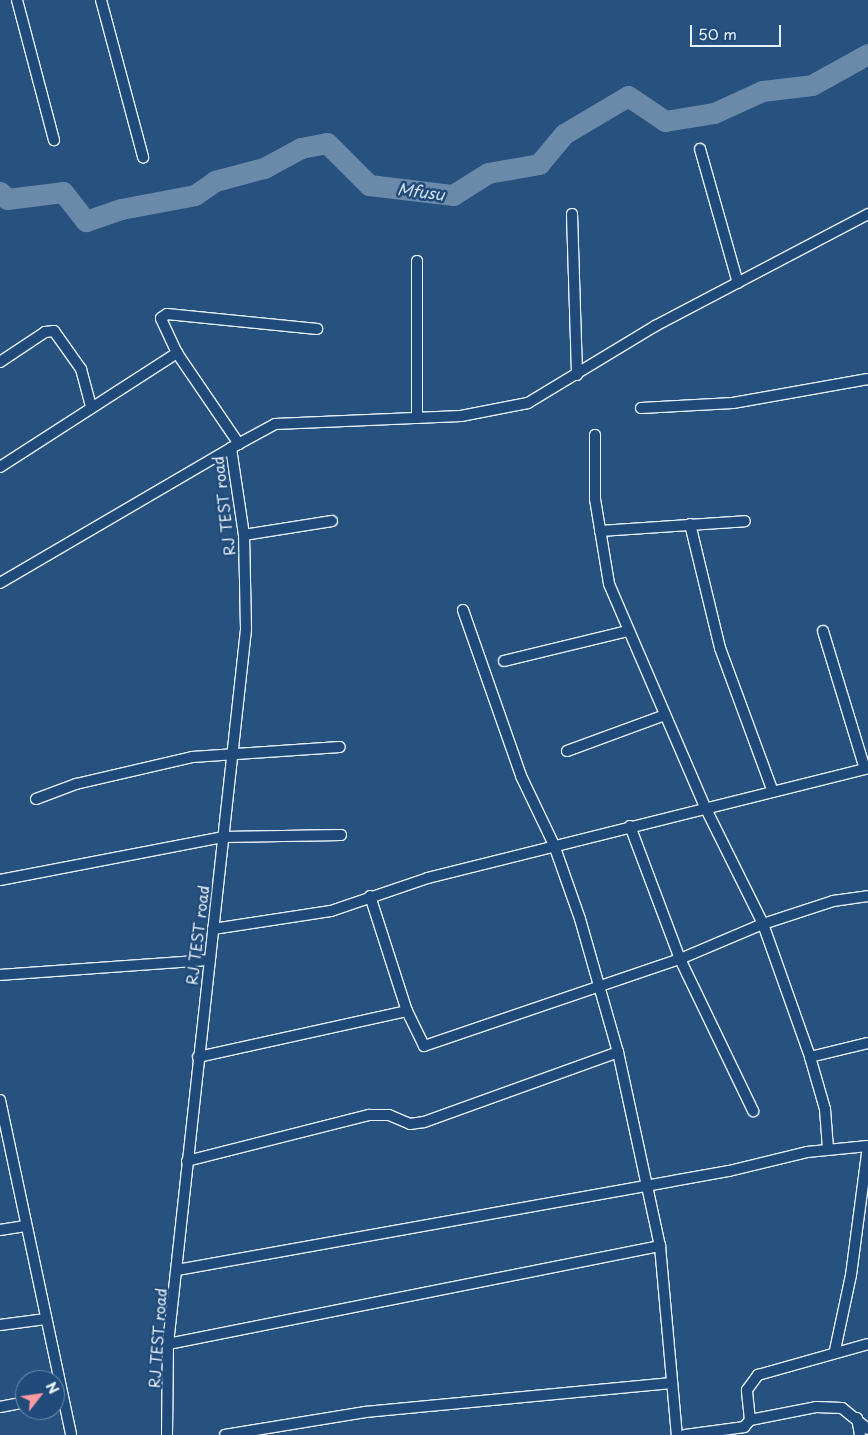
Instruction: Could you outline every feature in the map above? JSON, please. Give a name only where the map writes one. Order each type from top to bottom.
[{"type":"street","points":[[17,0],[54,140]]},
{"type":"street","points":[[101,0],[143,157]]},
{"type":"street","points":[[700,149],[738,282]]},
{"type":"street","points":[[572,214],[577,375]]},
{"type":"street","points":[[0,583],[274,424],[461,416],[528,402],[738,282],[868,214]]},
{"type":"street","points":[[416,261],[417,418]]},
{"type":"street","points":[[235,446],[161,326],[161,318],[167,314],[316,329]]},
{"type":"street","points":[[0,362],[45,332],[54,332],[81,369],[91,406]]},
{"type":"street","points":[[0,467],[91,406],[177,353]]},
{"type":"street","points":[[641,408],[733,402],[868,379]]},
{"type":"street","points":[[595,435],[600,531],[609,584],[705,807],[763,924],[810,1057],[825,1109],[828,1149]]},
{"type":"street","name":"RJ TEST road","points":[[167,1435],[168,1344],[246,629],[244,536],[235,446]]},
{"type":"street","points":[[244,536],[332,521]]},
{"type":"street","points":[[600,531],[745,521]]},
{"type":"street","points":[[690,524],[720,648],[773,792]]},
{"type":"street","points":[[463,610],[521,776],[554,845],[600,986],[618,1052],[650,1185],[660,1246],[677,1435]]},
{"type":"street","points":[[504,660],[628,631]]},
{"type":"street","points":[[213,929],[301,918],[370,896],[554,845],[867,769],[823,631]]},
{"type":"street","points":[[567,751],[665,715]]},
{"type":"street","points":[[36,799],[76,784],[174,760],[233,757],[340,747]]},
{"type":"street","points":[[630,826],[680,959],[753,1112]]},
{"type":"street","points":[[0,880],[224,837],[341,835]]},
{"type":"street","points":[[370,896],[407,1011],[421,1043],[431,1045],[680,959],[763,924],[833,900],[868,896]]},
{"type":"street","points":[[0,975],[209,960]]},
{"type":"street","points":[[198,1057],[407,1011]]},
{"type":"street","points":[[810,1057],[868,1043]]},
{"type":"street","points":[[187,1161],[369,1115],[389,1115],[410,1124],[424,1122],[618,1052]]},
{"type":"street","points":[[0,1100],[4,1143],[46,1319],[54,1370]]},
{"type":"street","points":[[177,1270],[650,1185],[828,1149],[868,1146],[851,1275],[835,1350]]},
{"type":"street","points":[[0,1230],[24,1226]]},
{"type":"street","points":[[168,1344],[660,1246]]},
{"type":"street","points":[[0,1325],[46,1319]]},
{"type":"street","points":[[747,1427],[747,1390],[758,1375],[835,1350],[868,1344]]},
{"type":"street","points":[[225,1435],[365,1412],[672,1383]]},
{"type":"street","points":[[0,1407],[15,1404]]},
{"type":"street","points":[[685,1435],[747,1427],[816,1407],[842,1408],[868,1428]]},
{"type":"street","points":[[65,1416],[71,1435]]},
{"type":"street","points":[[857,1418],[860,1435]]},
{"type":"waterway","name":"Mfusu","points":[[0,192],[7,199],[63,192],[86,221],[121,209],[195,195],[215,181],[264,168],[301,148],[327,143],[369,185],[453,195],[488,173],[539,164],[564,134],[628,96],[665,121],[714,113],[762,91],[812,85],[868,54]]}]
